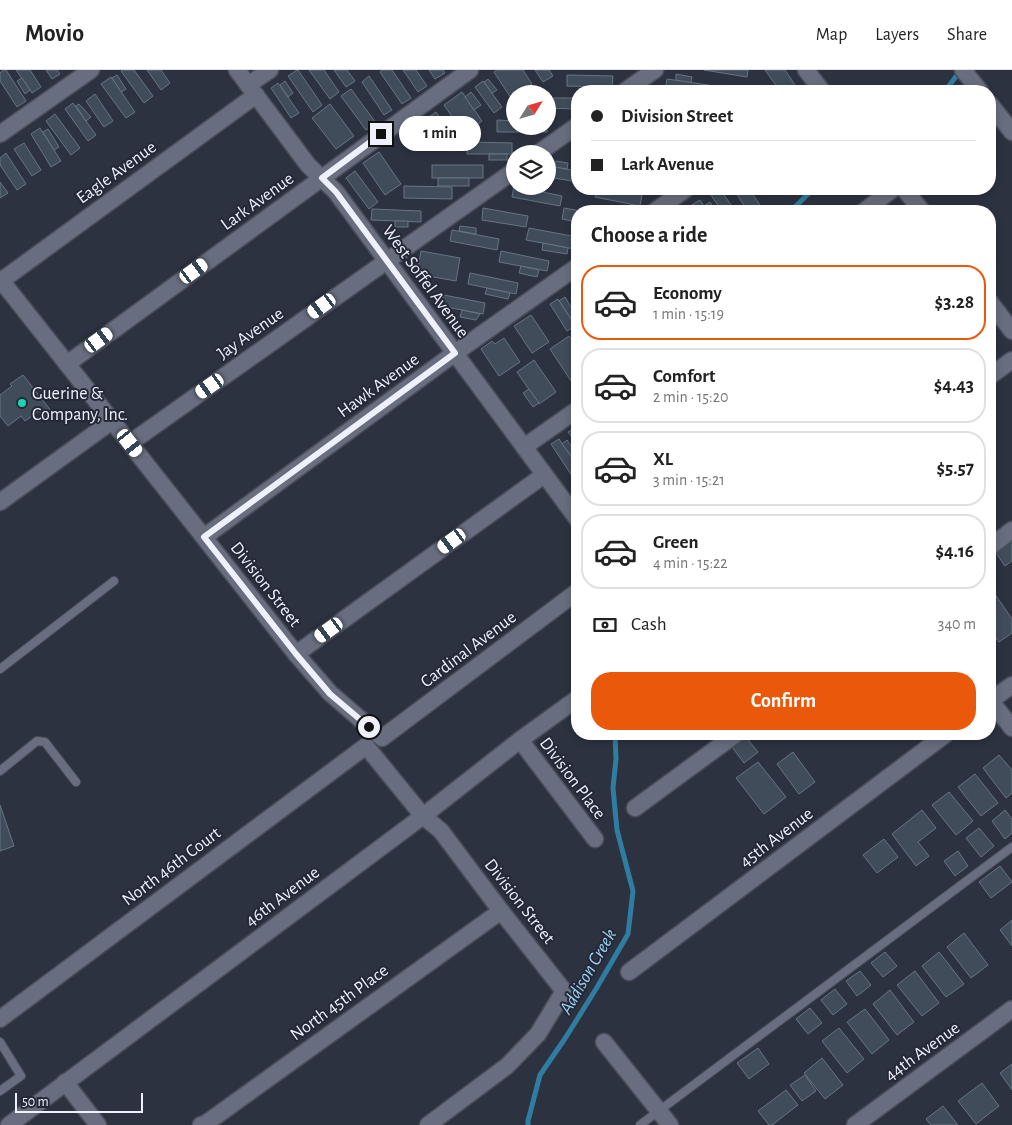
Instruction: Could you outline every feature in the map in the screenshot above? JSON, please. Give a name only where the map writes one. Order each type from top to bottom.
[{"type":"street","points":[[0,134],[91,70]]},
{"type":"street","name":"West Soffel Avenue","points":[[237,70],[308,165],[336,192],[571,511]]},
{"type":"street","name":"Eagle Avenue","points":[[0,280],[252,90],[270,70]]},
{"type":"street","name":"Lark Avenue","points":[[67,364],[470,70]]},
{"type":"street","points":[[635,85],[656,70]]},
{"type":"street","points":[[806,70],[817,85]]},
{"type":"street","points":[[963,70],[975,85]]},
{"type":"street","points":[[996,112],[1012,132]]},
{"type":"street","points":[[550,145],[571,130]]},
{"type":"street","name":"Jay Avenue","points":[[130,443],[506,176]]},
{"type":"street","points":[[663,205],[678,195]]},
{"type":"street","points":[[872,205],[886,195]]},
{"type":"street","points":[[909,195],[917,205]]},
{"type":"street","name":"Hawk Avenue","points":[[204,537],[455,353],[571,271]]},
{"type":"street","name":"Division Street","points":[[0,280],[296,654],[330,694],[382,738]]},
{"type":"street","points":[[996,310],[1012,331]]},
{"type":"street","points":[[996,372],[1012,360]]},
{"type":"street","points":[[524,448],[571,414]]},
{"type":"street","points":[[0,502],[112,421]]},
{"type":"street","points":[[296,654],[544,475]]},
{"type":"street","points":[[996,542],[1012,530]]},
{"type":"street","name":"Cardinal Avenue","points":[[382,738],[571,596]]},
{"type":"street","points":[[996,696],[1012,684]]},
{"type":"street","name":"46th Avenue","points":[[9,1125],[571,703]]},
{"type":"street","points":[[996,708],[1012,728]]},
{"type":"street","name":"Division Place","points":[[520,740],[594,839]]},
{"type":"street","points":[[636,808],[728,740]]},
{"type":"street","name":"45th Avenue","points":[[629,972],[938,740]]},
{"type":"street","name":"Division Street","points":[[366,746],[422,816],[441,831],[564,991],[538,1034],[507,1066],[428,1125]]},
{"type":"street","name":"North 46th Court","points":[[0,1019],[366,746]]},
{"type":"street","name":"North 45th Place","points":[[201,1125],[205,1124],[501,911]]},
{"type":"street","name":"44th Avenue","points":[[855,1125],[1012,1009]]},
{"type":"street","points":[[604,1042],[670,1125]]},
{"type":"street","points":[[65,1082],[98,1125]]},
{"type":"lane","points":[[0,669],[114,581]]},
{"type":"lane","points":[[0,770],[36,741],[45,742],[76,782]]},
{"type":"lane","points":[[640,1125],[1012,847]]},
{"type":"lane","points":[[0,1042],[21,1076],[0,1091]]},
{"type":"building","points":[[6,70],[26,101],[17,107],[0,81],[0,73]]},
{"type":"building","points":[[16,70],[30,70],[41,87],[32,93]]},
{"type":"building","points":[[46,70],[57,70],[60,74],[52,79]]},
{"type":"building","points":[[134,70],[153,96],[144,103],[121,71]]},
{"type":"building","points":[[147,70],[161,70],[170,83],[161,90]]},
{"type":"building","points":[[297,70],[322,105],[313,112],[288,76]]},
{"type":"building","points":[[309,70],[324,70],[339,92],[330,99]]},
{"type":"building","points":[[334,70],[347,70],[355,81],[346,87]]},
{"type":"building","points":[[382,70],[392,70],[411,98],[402,104],[380,72]]},
{"type":"building","points":[[403,70],[416,70],[427,86],[418,92]]},
{"type":"building","points":[[429,70],[443,70],[445,73],[435,79]]},
{"type":"building","points":[[497,70],[523,70],[532,84],[506,85],[506,90],[494,72]]},
{"type":"building","points":[[535,70],[549,70],[553,76],[543,82]]},
{"type":"building","points":[[704,70],[748,70],[747,77]]},
{"type":"building","points":[[765,70],[785,70],[795,85],[776,85]]},
{"type":"building","points":[[676,74],[692,77],[691,83],[676,80]]},
{"type":"building","points":[[117,75],[126,89],[121,92],[112,78]]},
{"type":"building","points":[[567,75],[613,76],[612,85],[567,86]]},
{"type":"building","points":[[369,76],[392,110],[384,115],[362,82]]},
{"type":"building","points":[[111,77],[135,112],[126,118],[101,84]]},
{"type":"building","points":[[22,78],[30,90],[25,94],[17,81]]},
{"type":"building","points":[[488,79],[497,90],[492,93],[484,82]]},
{"type":"building","points":[[667,79],[708,85],[666,85]]},
{"type":"building","points":[[285,81],[293,93],[288,97],[280,85]]},
{"type":"building","points":[[483,81],[502,107],[494,113],[475,87]]},
{"type":"building","points":[[278,83],[299,113],[291,118],[271,88]]},
{"type":"building","points":[[351,89],[376,123],[366,130],[341,96]]},
{"type":"building","points":[[462,92],[482,121],[464,134],[444,105]]},
{"type":"building","points":[[471,92],[481,105],[474,110],[465,97]]},
{"type":"building","points":[[95,94],[113,121],[104,127],[86,101]]},
{"type":"building","points":[[556,98],[571,98],[571,109],[556,108]]},
{"type":"building","points":[[73,103],[96,135],[88,141],[65,109]]},
{"type":"building","points":[[79,104],[91,117],[86,121],[76,106]]},
{"type":"building","points":[[330,104],[354,136],[336,149],[312,118]]},
{"type":"building","points":[[436,112],[458,144],[449,151],[426,119]]},
{"type":"building","points":[[55,114],[80,148],[71,155],[46,121]]},
{"type":"building","points":[[497,120],[506,120],[506,132],[497,132]]},
{"type":"building","points":[[40,128],[61,161],[51,167],[31,134]]},
{"type":"building","points":[[48,129],[59,147],[54,150],[43,132]]},
{"type":"building","points":[[468,142],[512,143],[512,145],[506,145],[506,154],[467,154]]},
{"type":"building","points":[[24,143],[41,170],[32,176],[14,149]]},
{"type":"building","points":[[379,152],[401,184],[385,195],[363,163]]},
{"type":"building","points":[[6,153],[26,184],[17,190],[0,165],[0,158]]},
{"type":"building","points":[[489,154],[506,154],[506,160],[489,160]]},
{"type":"building","points":[[556,161],[568,163],[567,169],[556,167]]},
{"type":"building","points":[[432,165],[483,165],[483,178],[432,178]]},
{"type":"building","points":[[556,167],[571,170],[571,181],[556,178]]},
{"type":"building","points":[[355,171],[378,202],[369,209],[346,178]]},
{"type":"building","points":[[438,178],[469,178],[469,186],[438,186]]},
{"type":"building","points":[[0,182],[8,193],[0,198]]},
{"type":"building","points":[[404,186],[452,187],[452,199],[404,198]]},
{"type":"building","points":[[512,195],[562,196],[560,206],[512,197]]},
{"type":"building","points":[[596,195],[642,195],[640,205],[595,197]]},
{"type":"building","points":[[711,195],[724,195],[731,205],[718,205]]},
{"type":"building","points":[[737,195],[753,195],[760,205],[744,205]]},
{"type":"building","points":[[700,200],[703,205],[692,205]]},
{"type":"building","points":[[483,208],[528,216],[526,227],[482,220]]},
{"type":"building","points":[[564,208],[571,209],[571,221],[562,219]]},
{"type":"building","points":[[372,209],[421,211],[421,222],[371,220]]},
{"type":"building","points":[[395,221],[408,221],[408,227],[395,227]]},
{"type":"building","points":[[460,226],[476,228],[476,234],[459,231]]},
{"type":"building","points":[[529,228],[571,236],[571,248],[526,240]]},
{"type":"building","points":[[452,230],[499,239],[497,250],[450,241]]},
{"type":"building","points":[[543,243],[568,248],[567,254],[542,250]]},
{"type":"building","points":[[421,251],[460,258],[456,281],[417,274]]},
{"type":"building","points":[[501,251],[549,261],[547,271],[499,262]]},
{"type":"building","points":[[521,266],[539,270],[537,277],[519,273]]},
{"type":"building","points":[[470,273],[518,283],[516,294],[468,284]]},
{"type":"building","points":[[487,288],[510,293],[508,299],[485,294]]},
{"type":"building","points":[[444,295],[485,303],[483,314],[441,306]]},
{"type":"building","points":[[565,297],[571,307],[571,319],[559,301]]},
{"type":"building","points":[[558,299],[571,320],[571,328],[567,331],[550,304]]},
{"type":"building","points":[[462,310],[480,314],[476,320],[460,317]]},
{"type":"building","points":[[531,315],[549,342],[532,353],[514,326]]},
{"type":"building","points":[[569,336],[571,339],[571,381],[550,349]]},
{"type":"building","points":[[504,338],[520,362],[499,376],[481,349],[492,341],[495,344]]},
{"type":"building","points":[[534,360],[556,392],[539,404],[517,372]]},
{"type":"building","name":"Guerine & Company, Inc.","points":[[23,375],[52,412],[45,418],[39,411],[25,421],[21,416],[8,426],[0,416],[0,395],[12,386],[10,384]]},
{"type":"building","points":[[529,389],[539,403],[533,407],[523,393]]},
{"type":"building","points":[[559,439],[571,457],[571,474],[551,444]]},
{"type":"building","points":[[567,440],[571,446],[571,456],[562,444]]},
{"type":"building","points":[[1010,539],[1012,541],[1012,561],[1005,566],[996,553],[996,549]]},
{"type":"building","points":[[996,596],[1012,619],[1012,633],[999,642],[996,638]]},
{"type":"building","points":[[740,740],[748,740],[758,752],[744,763],[732,747]]},
{"type":"building","points":[[793,752],[815,782],[799,794],[777,764]]},
{"type":"building","points":[[999,755],[1012,770],[1012,793],[1006,798],[983,768]]},
{"type":"building","points":[[758,762],[786,797],[764,814],[736,778]]},
{"type":"building","points":[[975,774],[998,803],[981,816],[958,787]]},
{"type":"building","points":[[949,792],[973,821],[956,835],[932,805]]},
{"type":"building","points":[[0,805],[14,846],[0,851]]},
{"type":"building","points":[[922,810],[936,828],[918,842],[929,856],[916,866],[892,834]]},
{"type":"building","points":[[1005,810],[1012,819],[1012,833],[1005,839],[992,821]]},
{"type":"building","points":[[979,828],[994,846],[981,857],[966,838]]},
{"type":"building","points":[[884,839],[898,857],[877,873],[863,855]]},
{"type":"building","points":[[958,851],[968,866],[955,876],[944,861]]},
{"type":"building","points":[[1000,866],[1012,882],[991,898],[979,882]]},
{"type":"building","points":[[1012,920],[1012,946],[1000,930]]},
{"type":"building","points":[[964,933],[988,965],[971,978],[947,947]]},
{"type":"building","points":[[885,952],[897,966],[883,977],[871,963]]},
{"type":"building","points":[[939,952],[964,984],[946,997],[922,966]]},
{"type":"building","points":[[860,971],[871,985],[857,996],[846,981]]},
{"type":"building","points":[[915,971],[939,1003],[922,1016],[897,985]]},
{"type":"building","points":[[835,989],[847,1004],[833,1015],[821,1000]]},
{"type":"building","points":[[890,990],[914,1022],[897,1035],[873,1004]]},
{"type":"building","points":[[810,1008],[822,1023],[808,1034],[796,1019]]},
{"type":"building","points":[[865,1009],[889,1040],[872,1054],[847,1022]]},
{"type":"building","points":[[839,1028],[864,1059],[847,1073],[822,1041]]},
{"type":"building","points":[[758,1048],[769,1064],[749,1079],[737,1063]]},
{"type":"building","points":[[822,1058],[843,1085],[825,1099],[804,1073]]},
{"type":"building","points":[[1012,1064],[1012,1090],[1000,1073]]},
{"type":"building","points":[[805,1075],[816,1091],[802,1101],[790,1085]]},
{"type":"building","points":[[982,1083],[999,1106],[976,1124],[958,1101]]},
{"type":"building","points":[[786,1090],[798,1105],[772,1125],[769,1125],[758,1111]]},
{"type":"building","points":[[943,1106],[958,1125],[931,1125],[926,1119]]},
{"type":"waterway","name":"Addison Creek","points":[[950,85],[961,70]]},
{"type":"waterway","name":"Addison Creek","points":[[797,205],[807,195]]},
{"type":"waterway","name":"Addison Creek","points":[[528,1125],[540,1075],[596,989],[628,934],[633,891],[617,830],[613,788],[616,759],[615,740]]},
{"type":"place","name":"Guerine & Company, Inc.","points":[[22,403]]},
{"type":"route","points":[[369,727],[330,694],[204,537],[455,353],[336,192],[322,178],[381,134]]}]
